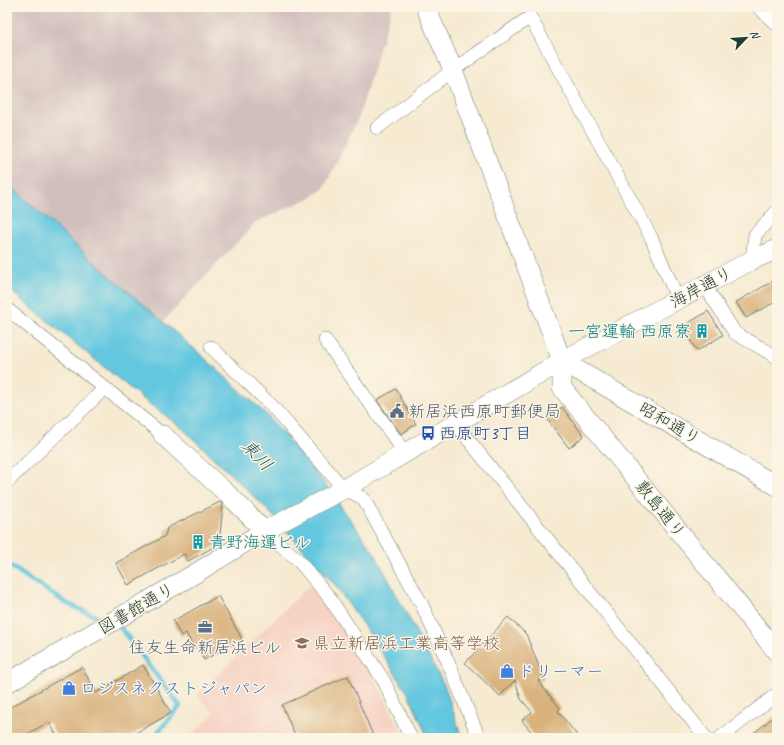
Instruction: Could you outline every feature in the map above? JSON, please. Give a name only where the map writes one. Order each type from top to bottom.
[{"type":"street","points":[[758,7],[777,25]]},
{"type":"street","points":[[344,489],[562,361],[452,70],[426,8]]},
{"type":"street","points":[[377,128],[452,70],[530,17],[652,237],[678,300]]},
{"type":"street","points":[[752,260],[755,235],[777,211]]},
{"type":"street","name":"海岸通り","points":[[562,361],[752,260],[777,249]]},
{"type":"street","points":[[705,286],[735,333],[777,357]]},
{"type":"street","points":[[7,309],[163,435],[235,501],[264,531],[297,559],[329,597],[384,681],[411,738]]},
{"type":"street","points":[[325,340],[405,453]]},
{"type":"street","points":[[211,347],[273,407],[344,489],[363,498],[422,605],[480,738]]},
{"type":"street","name":"昭和通り","points":[[562,361],[777,486]]},
{"type":"street","name":"敷島通り","points":[[562,361],[562,388],[775,647]]},
{"type":"street","points":[[7,482],[105,388]]},
{"type":"street","points":[[456,424],[706,738]]},
{"type":"street","name":"図書館通り","points":[[7,683],[196,573],[264,531],[344,489]]},
{"type":"street","points":[[720,738],[777,694]]},
{"type":"shaded area","points":[[7,7],[392,7],[358,119],[324,188],[312,197],[256,222],[163,322],[7,183]]},
{"type":"shaded area","name":"県立新居浜工業高等学校","points":[[310,585],[340,621],[368,665],[405,738],[188,738],[214,714],[197,695]]},
{"type":"water","name":"東川","points":[[7,183],[266,414],[322,480],[375,554],[445,687],[462,738],[428,738],[409,695],[369,633],[335,585],[266,508],[182,428],[147,402],[7,288]]},
{"type":"building","points":[[777,279],[777,301],[746,318],[736,302]]},
{"type":"building","name":"一宮運輸 西原寮","points":[[708,311],[723,335],[697,351],[682,327]]},
{"type":"building","points":[[396,389],[416,424],[401,434],[377,400]]},
{"type":"building","points":[[562,407],[584,436],[569,448],[547,419]]},
{"type":"building","name":"青野海運ビル","points":[[220,502],[223,505],[219,544],[188,561],[184,554],[128,585],[116,563],[165,536],[167,528]]},
{"type":"building","name":"住友生命新居浜ビル","points":[[218,596],[242,639],[204,660],[197,647],[194,648],[186,633],[181,636],[173,621]]},
{"type":"building","name":"ドリーマー","points":[[508,617],[526,634],[544,679],[538,681],[560,708],[558,711],[579,738],[536,738],[522,720],[532,712],[521,699],[515,680],[500,696],[465,663]]},
{"type":"building","name":"ロジスネクストジャパン","points":[[143,665],[171,713],[127,738],[58,738],[49,722],[20,738],[7,738],[7,709],[82,667],[96,693]]},
{"type":"building","points":[[348,676],[374,738],[296,738],[282,705]]},
{"type":"building","points":[[777,714],[777,738],[748,738]]},
{"type":"waterway","points":[[7,564],[66,603],[95,616]]},
{"type":"waterway","points":[[120,627],[180,706],[153,738]]},
{"type":"place","name":"一宮運輸 西原寮","points":[[702,331]]},
{"type":"place","name":"新居浜西原町郵便局","points":[[397,411]]},
{"type":"place","name":"西原町3丁目","points":[[428,433]]},
{"type":"place","name":"青野海運ビル","points":[[198,542]]},
{"type":"place","name":"住友生命新居浜ビル","points":[[205,627]]},
{"type":"place","name":"県立新居浜工業高等学校","points":[[302,643]]},
{"type":"place","name":"ドリーマー","points":[[507,671]]},
{"type":"place","name":"ロジスネクストジャパン","points":[[69,688]]}]
